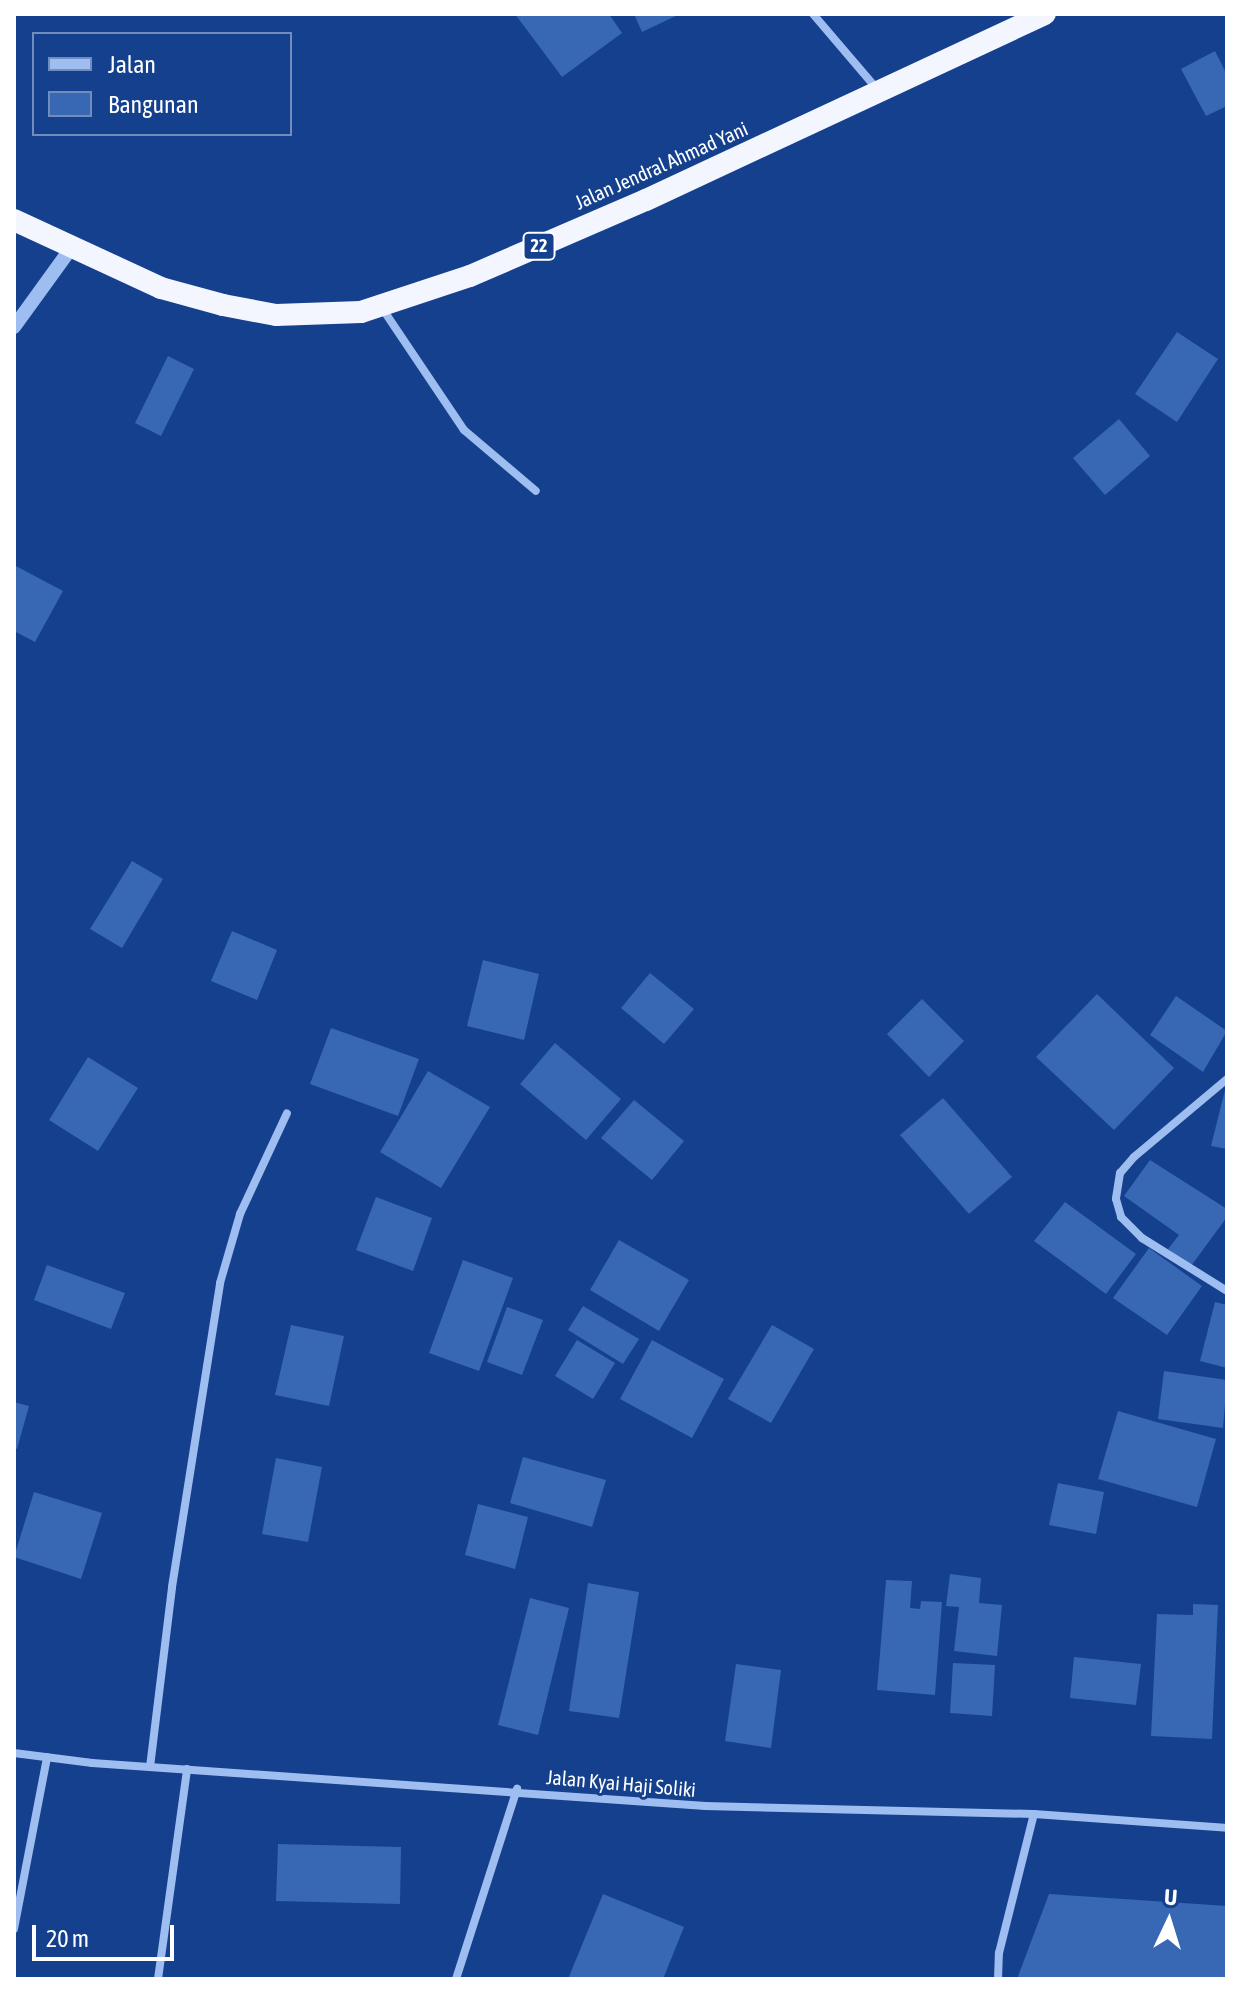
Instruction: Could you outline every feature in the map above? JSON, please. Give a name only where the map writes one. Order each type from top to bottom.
[{"type":"highway","name":"Jalan Jendral Ahmad Yani","points":[[14,220],[161,288],[237,308],[276,315],[332,315],[382,307],[470,276],[633,206],[1045,14]]},
{"type":"street","points":[[813,14],[878,91]]},
{"type":"street","points":[[14,327],[72,247]]},
{"type":"street","points":[[382,307],[464,430],[536,491]]},
{"type":"street","points":[[1227,1079],[1134,1157],[1120,1173],[1116,1199],[1121,1217],[1142,1238],[1227,1291]]},
{"type":"street","points":[[150,1767],[172,1587],[220,1283],[240,1214],[287,1113]]},
{"type":"street","name":"Jalan Kyai Haji Soliki","points":[[14,1753],[150,1767],[517,1789],[705,1806],[1034,1814],[1227,1828]]},
{"type":"street","points":[[14,1929],[47,1757]]},
{"type":"street","points":[[158,1979],[187,1769]]},
{"type":"street","points":[[456,1979],[517,1789]]},
{"type":"street","points":[[998,1979],[999,1953],[1034,1814]]},
{"type":"building","points":[[515,14],[609,14],[622,33],[562,77]]},
{"type":"building","points":[[634,14],[680,14],[642,32]]},
{"type":"building","points":[[1215,51],[1227,75],[1227,106],[1206,116],[1181,69]]},
{"type":"building","points":[[1177,332],[1218,359],[1177,422],[1135,394]]},
{"type":"building","points":[[168,356],[194,369],[161,436],[135,423]]},
{"type":"building","points":[[1119,419],[1150,456],[1105,495],[1073,458]]},
{"type":"building","points":[[14,565],[63,591],[35,642],[14,631]]},
{"type":"building","points":[[132,861],[163,879],[122,948],[90,929]]},
{"type":"building","points":[[232,931],[277,950],[257,1000],[211,981]]},
{"type":"building","points":[[483,960],[539,974],[524,1040],[467,1026]]},
{"type":"building","points":[[650,973],[694,1009],[664,1044],[621,1008]]},
{"type":"building","points":[[1097,994],[1174,1068],[1114,1130],[1036,1057]]},
{"type":"building","points":[[1176,996],[1227,1031],[1203,1072],[1150,1035]]},
{"type":"building","points":[[922,999],[964,1041],[929,1077],[887,1034]]},
{"type":"building","points":[[331,1028],[419,1059],[398,1116],[310,1084]]},
{"type":"building","points":[[555,1043],[621,1099],[586,1140],[520,1084]]},
{"type":"building","points":[[88,1057],[138,1088],[98,1151],[49,1120]]},
{"type":"building","points":[[428,1071],[490,1107],[441,1188],[380,1152]]},
{"type":"building","points":[[1227,1086],[1227,1149],[1211,1146]]},
{"type":"building","points":[[943,1098],[1012,1177],[969,1214],[900,1135]]},
{"type":"building","points":[[634,1100],[684,1141],[652,1180],[601,1138]]},
{"type":"building","points":[[1150,1160],[1227,1209],[1227,1217],[1191,1266],[1168,1249],[1179,1235],[1124,1196]]},
{"type":"building","points":[[376,1197],[432,1218],[413,1271],[356,1250]]},
{"type":"building","points":[[1065,1202],[1136,1254],[1106,1294],[1034,1241]]},
{"type":"building","points":[[619,1240],[689,1280],[659,1331],[590,1290]]},
{"type":"building","points":[[1149,1248],[1202,1286],[1167,1335],[1113,1298]]},
{"type":"building","points":[[463,1260],[513,1278],[479,1371],[429,1353]]},
{"type":"building","points":[[47,1265],[125,1293],[111,1329],[34,1300]]},
{"type":"building","points":[[1215,1302],[1227,1305],[1227,1368],[1200,1361]]},
{"type":"building","points":[[583,1306],[639,1339],[623,1364],[568,1330]]},
{"type":"building","points":[[507,1307],[543,1320],[522,1375],[487,1362]]},
{"type":"building","points":[[291,1325],[344,1336],[329,1406],[275,1395]]},
{"type":"building","points":[[772,1325],[814,1349],[771,1423],[728,1399]]},
{"type":"building","points":[[577,1340],[615,1363],[593,1399],[555,1376]]},
{"type":"building","points":[[652,1340],[724,1379],[692,1438],[620,1399]]},
{"type":"building","points":[[1164,1371],[1227,1380],[1223,1428],[1158,1419]]},
{"type":"building","points":[[14,1402],[29,1406],[17,1449],[14,1448]]},
{"type":"building","points":[[1118,1411],[1216,1439],[1197,1507],[1098,1479]]},
{"type":"building","points":[[523,1457],[606,1480],[592,1527],[510,1503]]},
{"type":"building","points":[[276,1458],[322,1467],[308,1542],[262,1534]]},
{"type":"building","points":[[1058,1483],[1104,1492],[1096,1534],[1049,1525]]},
{"type":"building","points":[[34,1492],[102,1513],[81,1579],[14,1557]]},
{"type":"building","points":[[478,1504],[528,1517],[515,1569],[465,1555]]},
{"type":"building","points":[[950,1574],[981,1578],[979,1603],[1002,1605],[997,1656],[954,1651],[959,1607],[946,1606]]},
{"type":"building","points":[[886,1580],[912,1581],[910,1608],[920,1609],[921,1601],[942,1602],[935,1695],[877,1690]]},
{"type":"building","points":[[588,1583],[639,1592],[619,1718],[569,1711]]},
{"type":"building","points":[[530,1598],[569,1608],[538,1735],[498,1725]]},
{"type":"building","points":[[1193,1604],[1218,1605],[1212,1739],[1151,1736],[1157,1614],[1193,1615]]},
{"type":"building","points":[[1074,1657],[1141,1664],[1136,1705],[1070,1698]]},
{"type":"building","points":[[953,1663],[995,1665],[992,1716],[950,1713]]},
{"type":"building","points":[[736,1664],[781,1670],[771,1748],[725,1741]]},
{"type":"building","points":[[278,1844],[401,1847],[400,1904],[276,1901]]},
{"type":"building","points":[[603,1894],[684,1927],[663,1979],[568,1979]]},
{"type":"building","points":[[1049,1894],[1227,1906],[1227,1979],[1017,1979]]}]
